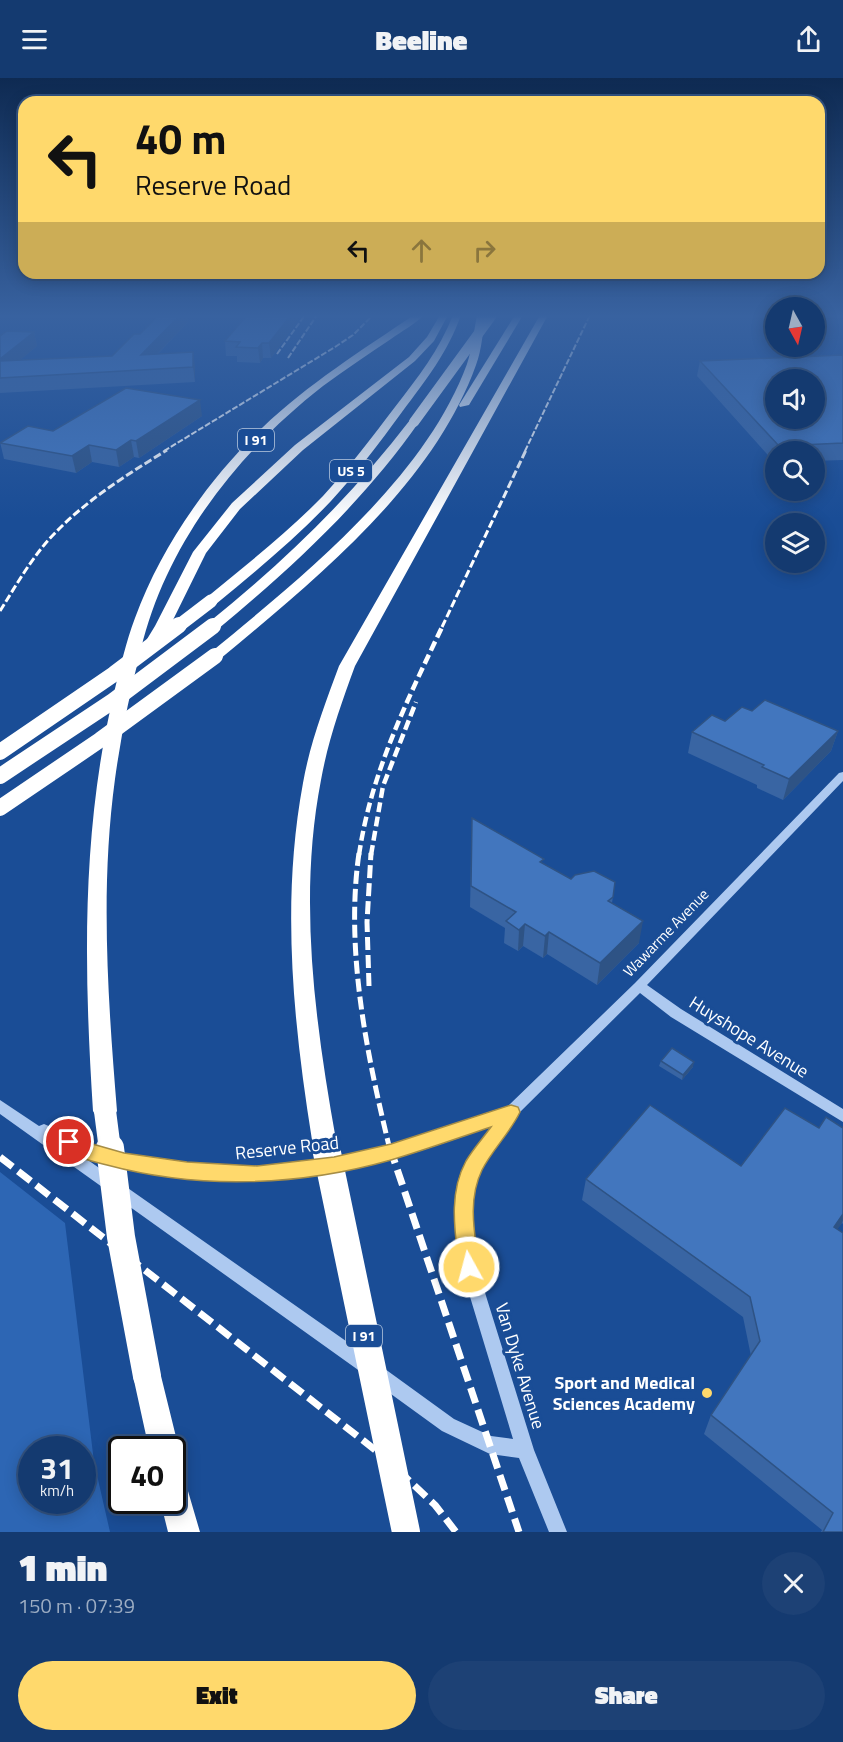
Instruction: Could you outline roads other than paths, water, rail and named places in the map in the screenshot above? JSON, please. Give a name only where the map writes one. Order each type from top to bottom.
[{"type":"highway","name":"I 91","points":[[161,1436],[147,1376],[120,1226],[105,1111],[97,994],[98,887],[104,792],[128,669],[144,612],[160,578],[196,515],[251,446],[304,396],[323,383]]},
{"type":"highway","points":[[128,669],[147,650],[194,562],[237,503],[291,452],[383,383]]},
{"type":"highway","name":"US 5","points":[[0,752],[126,665],[211,601],[295,529],[357,464],[419,383]]},
{"type":"highway","points":[[0,776],[113,701],[213,626],[279,572],[330,526],[380,470],[443,383]]},
{"type":"highway","name":"US 5","points":[[0,808],[100,740],[214,656],[288,595],[352,534],[413,465],[445,419],[462,383]]},
{"type":"highway","points":[[352,534],[390,507],[425,464],[476,383]]},
{"type":"highway","name":"I 91","points":[[406,1532],[324,1140],[304,998],[300,908],[305,826],[319,747],[347,666],[506,383]]},
{"type":"highway","points":[[179,1514],[184,1532]]},
{"type":"street","name":"Wawarme Avenue","points":[[511,1112],[639,986],[843,776]]},
{"type":"street","name":"Huyshope Avenue","points":[[639,986],[676,1013],[843,1116]]},
{"type":"street","name":"Reserve Road","points":[[0,1106],[86,1150],[124,1161],[187,1171],[246,1174],[296,1171],[391,1152],[511,1112]]},
{"type":"street","points":[[0,1106],[250,1281],[448,1425],[490,1445],[525,1450]]},
{"type":"street","name":"Van Dyke Avenue","points":[[511,1112],[473,1167],[462,1215],[469,1267],[525,1450],[558,1532]]},
{"type":"railway","points":[[164,451],[276,383]]},
{"type":"railway","points":[[525,451],[558,383]]},
{"type":"railway","points":[[0,611],[40,550],[68,520],[109,488],[167,450]]},
{"type":"railway","points":[[442,627],[526,450]]},
{"type":"railway","points":[[359,855],[372,794],[392,737],[443,625]]},
{"type":"railway","points":[[371,855],[383,786],[416,702]]},
{"type":"railway","points":[[359,853],[355,890],[357,965],[366,1040],[390,1150]]},
{"type":"railway","points":[[369,986],[367,922],[371,853]]},
{"type":"railway","points":[[390,1148],[519,1532]]},
{"type":"railway","points":[[0,1157],[383,1456],[435,1505],[456,1532]]},
{"type":"place","name":"Sport and Medical Sciences Academy","points":[[707,1393]]}]
